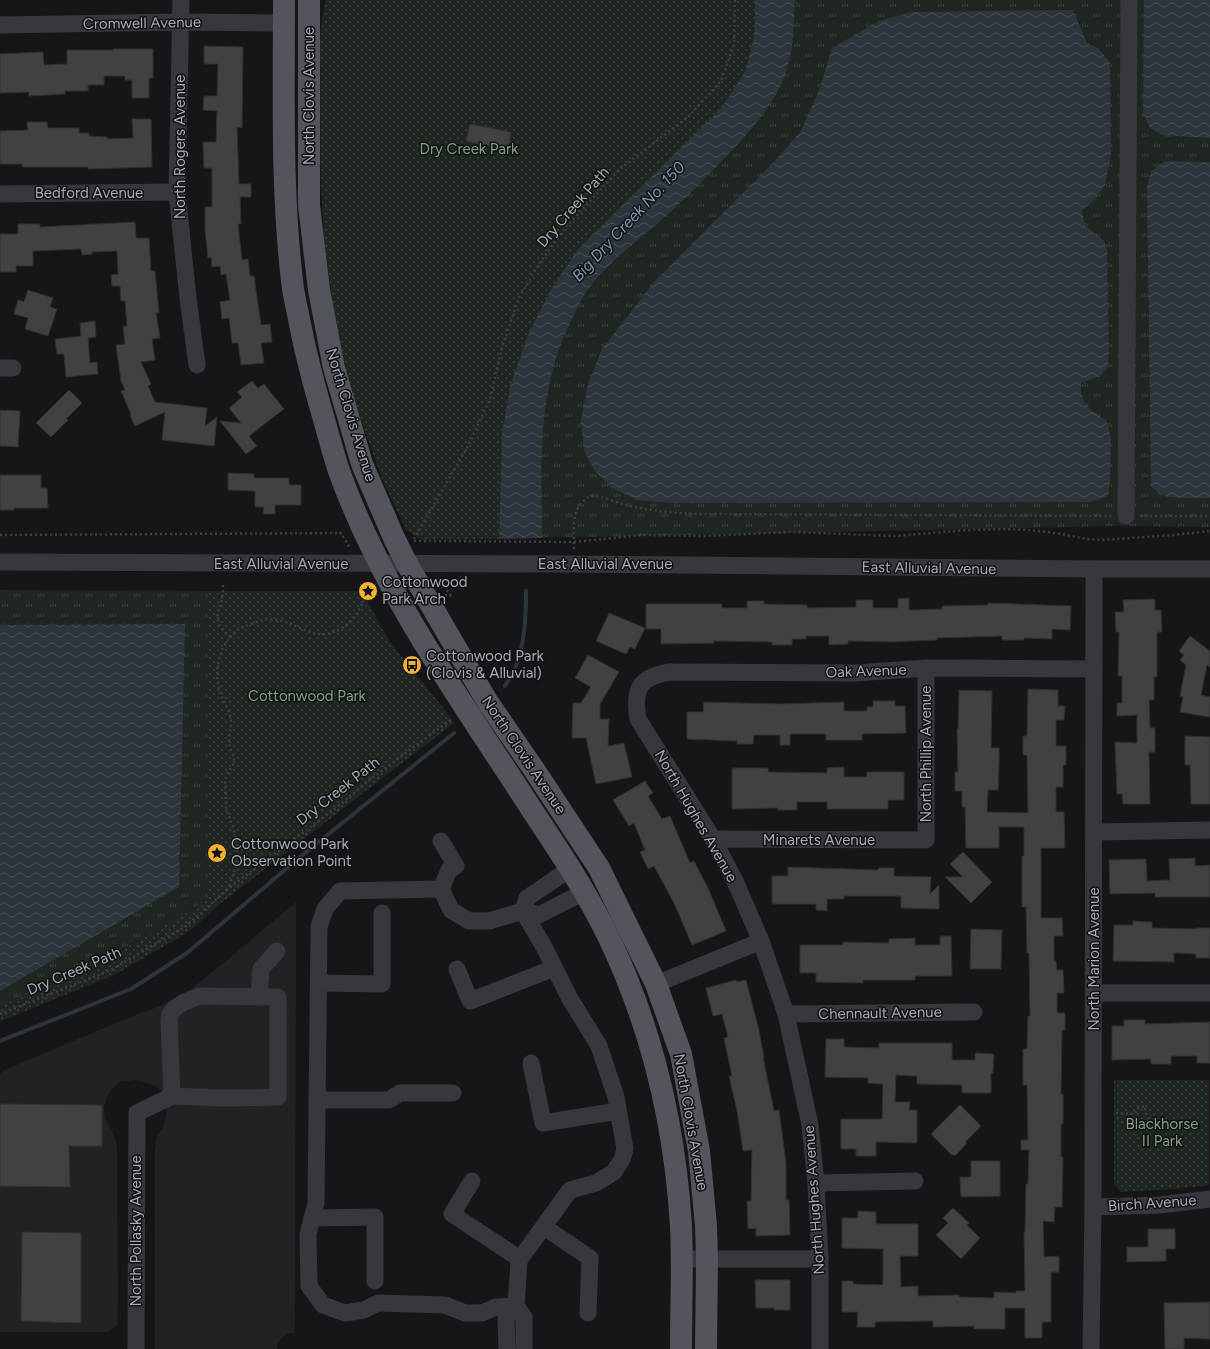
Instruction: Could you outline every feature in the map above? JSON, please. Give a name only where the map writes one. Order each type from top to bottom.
[{"type":"main road","name":"North Clovis Avenue","points":[[284,0],[284,153],[286,208],[294,293],[310,372],[339,471],[366,535],[392,590],[441,670],[584,892],[610,941],[644,1022],[657,1064],[674,1154],[681,1228],[681,1349]]},
{"type":"main road","name":"North Clovis Avenue","points":[[309,0],[309,205],[319,290],[334,368],[362,464],[407,564],[487,700],[599,868],[656,984],[681,1054],[691,1102],[703,1182],[707,1259],[706,1349]]},
{"type":"main road","points":[[284,23],[292,29],[296,38],[297,154],[309,205]]},
{"type":"main road","points":[[570,869],[579,870],[586,873],[592,879],[632,955],[656,984]]},
{"type":"street","name":"North Rogers Avenue","points":[[181,0],[182,22],[177,192],[188,298],[197,365]]},
{"type":"street","points":[[1126,516],[1129,0]]},
{"type":"street","name":"Cromwell Avenue","points":[[0,25],[182,22],[284,23]]},
{"type":"street","name":"Bedford Avenue","points":[[0,194],[177,192]]},
{"type":"street","name":"East Alluvial Avenue","points":[[0,562],[574,564],[1210,569]]},
{"type":"street","name":"North Marion Avenue","points":[[1091,1349],[1095,832],[1094,569]]},
{"type":"street","name":"Oak Avenue","points":[[642,684],[650,677],[670,672],[854,673],[926,668],[1094,669]]},
{"type":"street","name":"North Phillip Avenue","points":[[926,668],[926,840]]},
{"type":"street","name":"North Hughes Avenue","points":[[642,684],[636,694],[638,719],[713,839],[735,881],[761,941],[786,1014],[810,1125],[816,1183],[820,1258],[820,1349]]},
{"type":"street","points":[[1095,832],[1210,830]]},
{"type":"street","name":"Minarets Avenue","points":[[713,839],[926,840]]},
{"type":"street","points":[[441,841],[456,866],[449,870],[441,889],[451,910],[469,921],[489,921],[523,911],[539,915],[584,892]]},
{"type":"street","points":[[507,1349],[506,1317],[516,1306],[520,1259],[570,1190],[596,1183],[614,1172],[622,1159],[624,1149],[616,1097],[599,1046],[569,997],[523,911],[526,898],[570,869]]},
{"type":"street","points":[[441,889],[340,891],[325,909],[319,927],[316,1204],[308,1234],[309,1286],[323,1305],[345,1313],[364,1310],[378,1303],[446,1305],[465,1313],[482,1313],[496,1307],[516,1306]]},
{"type":"street","points":[[319,983],[382,984],[382,913]]},
{"type":"street","points":[[656,984],[761,941]]},
{"type":"street","points":[[259,997],[261,970],[277,951]]},
{"type":"street","points":[[457,969],[470,1001],[554,968]]},
{"type":"street","points":[[1094,993],[1210,993]]},
{"type":"street","points":[[200,996],[278,997],[278,1097],[224,1098],[172,1096],[169,1021],[170,1014],[175,1008],[184,1002],[200,996]]},
{"type":"street","name":"Chennault Avenue","points":[[786,1014],[974,1012]]},
{"type":"street","points":[[531,1064],[543,1123],[618,1111]]},
{"type":"street","points":[[317,1100],[389,1100],[400,1093],[453,1093]]},
{"type":"street","name":"North Pollasky Avenue","points":[[136,1349],[137,1114],[172,1096]]},
{"type":"street","points":[[472,1181],[452,1214],[520,1259]]},
{"type":"street","points":[[816,1183],[915,1182]]},
{"type":"street","name":"Birch Avenue","points":[[1093,1207],[1160,1205],[1210,1199]]},
{"type":"street","points":[[312,1218],[375,1217],[375,1281]]},
{"type":"street","points":[[544,1227],[590,1258],[588,1313]]},
{"type":"street","points":[[682,1258],[820,1258]]},
{"type":"street","points":[[516,1306],[524,1317],[524,1349]]},
{"type":"path","name":"Dry Creek Path","points":[[574,542],[412,541],[468,446],[490,399],[502,347],[519,298],[541,261],[566,227],[620,169],[689,116],[722,81],[734,44],[735,0]]},
{"type":"path","points":[[574,564],[574,520],[577,510],[588,498],[596,496],[624,505],[659,512],[699,514],[1210,516]]},
{"type":"path","points":[[574,542],[644,534],[706,536],[784,532],[894,536],[967,530],[1029,530],[1102,540],[1210,532]]},
{"type":"path","points":[[0,535],[320,534],[340,532]]},
{"type":"path","points":[[223,585],[223,596],[217,617],[220,627],[231,637]]},
{"type":"path","points":[[229,888],[237,865],[237,857],[235,838],[226,807],[226,778],[233,765],[234,758],[230,751],[228,737],[231,727],[231,719],[218,686],[217,671],[221,653],[234,633],[256,622],[265,620],[280,620],[321,635],[331,633],[351,621],[358,613],[368,591],[373,588],[377,594]]},
{"type":"path","name":"Dry Creek Path","points":[[0,1014],[111,970],[186,926],[229,888],[336,808],[368,781],[453,718],[449,712]]},
{"type":"path","points":[[1145,1106],[1145,1113],[1151,1122],[1151,1126],[1145,1129],[1139,1125],[1135,1114],[1138,1108],[1145,1106]]},
{"type":"path","points":[[1116,1113],[1135,1114]]},
{"type":"shaded area","points":[[296,902],[295,1333],[288,1334],[282,1338],[278,1343],[277,1349],[155,1349],[155,1150],[157,1136],[163,1128],[167,1111],[166,1102],[160,1089],[153,1085],[136,1080],[120,1082],[112,1089],[107,1097],[104,1107],[105,1117],[115,1138],[117,1146],[118,1324],[109,1332],[0,1332],[0,1075],[2,1071],[160,1006],[191,989]]},
{"type":"green space","name":"Dry Creek Park","points":[[325,0],[755,0],[755,31],[746,70],[722,107],[579,248],[502,433],[499,539],[422,540],[406,530],[382,479],[351,391],[334,316],[324,239],[321,183],[320,37]]},
{"type":"green space","points":[[795,0],[1210,0],[1210,527],[1117,526],[542,538],[542,437],[548,388],[557,354],[567,328],[584,295],[605,269],[680,205],[751,130],[775,94],[794,28]]},
{"type":"green space","points":[[0,590],[208,591],[208,899],[167,925],[91,965],[0,1006]]},
{"type":"green space","name":"Cottonwood Park","points":[[208,591],[362,591],[389,641],[454,723],[216,907],[190,931],[114,975],[0,1022],[0,1006],[80,970],[132,944],[158,930],[208,899]]},
{"type":"green space","name":"Blackhorse II Park","points":[[1114,1080],[1209,1080],[1209,1185],[1174,1189],[1121,1192],[1114,1184]]},
{"type":"water","points":[[755,0],[795,0],[791,52],[782,83],[767,109],[738,144],[681,203],[610,265],[583,297],[561,344],[547,398],[542,453],[542,538],[499,539],[502,433],[511,383],[529,333],[550,291],[579,248],[722,107],[746,70],[755,31]]},
{"type":"water","points":[[1144,0],[1210,0],[1210,138],[1162,135],[1150,128],[1143,114]]},
{"type":"water","points":[[1073,10],[1087,43],[1098,48],[1110,62],[1111,154],[1105,185],[1095,199],[1082,210],[1085,226],[1104,241],[1107,251],[1109,354],[1107,369],[1100,376],[1081,383],[1084,401],[1091,410],[1106,420],[1111,438],[1110,482],[1108,496],[1091,502],[672,503],[637,500],[612,488],[594,470],[584,450],[581,420],[588,384],[602,349],[654,282],[773,163],[801,131],[820,88],[832,48],[879,21],[912,12]]},
{"type":"water","points":[[1165,161],[1210,162],[1210,498],[1178,498],[1160,495],[1151,486],[1147,187],[1151,171]]},
{"type":"water","points":[[185,624],[179,887],[0,991],[0,625]]},
{"type":"building","points":[[204,46],[243,47],[242,128],[237,127],[239,184],[251,184],[251,197],[240,197],[241,224],[238,224],[242,260],[248,259],[250,276],[254,276],[261,325],[270,324],[272,342],[261,343],[264,363],[241,365],[238,343],[232,343],[229,318],[222,319],[220,302],[230,300],[226,274],[221,275],[220,266],[212,267],[211,257],[208,258],[205,230],[205,207],[212,207],[212,168],[204,168],[203,142],[216,142],[217,111],[203,110],[204,96],[217,96],[218,64],[204,64]]},
{"type":"building","points":[[153,49],[153,78],[149,78],[149,98],[132,98],[132,80],[125,80],[125,76],[104,76],[104,85],[88,85],[88,91],[65,91],[65,94],[29,96],[29,92],[0,93],[0,54],[43,52],[44,65],[67,64],[67,50]]},
{"type":"building","points":[[132,119],[151,119],[152,167],[88,169],[88,167],[22,167],[22,164],[0,164],[0,131],[28,130],[27,122],[47,122],[48,128],[79,128],[79,133],[89,133],[89,136],[107,137],[107,139],[133,138]]},
{"type":"building","points":[[470,124],[511,132],[508,150],[466,141]]},
{"type":"building","points":[[135,222],[136,238],[149,238],[151,271],[155,271],[159,313],[156,313],[160,338],[152,339],[155,360],[141,362],[151,384],[148,386],[155,402],[207,408],[205,426],[217,417],[214,446],[162,440],[165,412],[135,426],[121,391],[125,390],[121,381],[116,345],[125,344],[123,326],[127,326],[125,301],[121,301],[120,286],[112,286],[111,275],[118,274],[117,251],[92,252],[92,254],[82,255],[81,249],[33,251],[33,266],[16,266],[16,272],[0,272],[0,234],[18,234],[18,224],[40,224],[40,227]]},
{"type":"building","points":[[28,290],[53,298],[50,307],[57,309],[48,336],[25,329],[28,318],[14,314],[18,300],[24,302]]},
{"type":"building","points":[[95,321],[96,337],[88,338],[90,363],[97,362],[98,374],[66,377],[64,354],[57,354],[55,339],[81,336],[80,323]]},
{"type":"building","points":[[252,381],[258,388],[264,384],[284,409],[249,436],[257,446],[246,454],[220,421],[241,423],[229,408],[242,397],[237,392]]},
{"type":"building","points":[[69,390],[82,403],[51,437],[36,423]]},
{"type":"building","points":[[0,410],[20,411],[18,447],[0,446]]},
{"type":"building","points":[[228,473],[254,474],[254,478],[289,478],[289,485],[301,485],[301,505],[275,505],[275,514],[263,514],[264,507],[255,507],[255,491],[228,490]]},
{"type":"building","points":[[0,475],[41,475],[41,488],[47,488],[48,508],[14,508],[14,510],[0,510]]},
{"type":"building","points":[[909,598],[909,610],[942,609],[942,606],[988,605],[988,603],[1071,606],[1070,630],[1052,629],[1052,639],[1024,638],[1024,640],[1002,640],[1002,636],[937,638],[937,640],[892,642],[848,641],[848,644],[829,645],[829,636],[806,636],[806,639],[792,639],[792,645],[772,645],[772,642],[714,641],[714,643],[661,644],[661,629],[646,629],[646,604],[722,604],[722,608],[747,608],[747,601],[764,601],[764,604],[807,605],[807,608],[856,607],[856,600],[873,600],[873,608],[898,608],[898,599]]},
{"type":"building","points":[[1155,599],[1155,610],[1161,610],[1162,632],[1157,632],[1157,677],[1154,677],[1154,700],[1149,700],[1150,728],[1155,728],[1155,752],[1149,752],[1150,804],[1123,804],[1122,794],[1117,794],[1115,742],[1137,743],[1137,715],[1117,716],[1117,703],[1122,703],[1122,676],[1118,676],[1119,632],[1116,632],[1115,612],[1124,612],[1123,600]]},
{"type":"building","points":[[609,613],[645,628],[635,649],[630,647],[626,654],[596,641]]},
{"type":"building","points":[[1190,636],[1210,651],[1210,667],[1207,665],[1201,695],[1210,697],[1210,717],[1180,712],[1183,697],[1180,696],[1186,665],[1180,660],[1184,655],[1179,651]]},
{"type":"building","points":[[588,655],[619,672],[600,704],[600,719],[609,719],[608,746],[624,743],[632,777],[596,784],[586,738],[572,738],[573,703],[581,703],[591,687],[575,678]]},
{"type":"building","points":[[1028,689],[1058,690],[1058,706],[1065,706],[1064,720],[1056,720],[1056,746],[1066,746],[1066,765],[1063,765],[1063,787],[1056,787],[1056,812],[1064,812],[1065,848],[1041,848],[1041,918],[1062,918],[1063,936],[1054,936],[1054,961],[1056,961],[1057,970],[1063,970],[1064,993],[1057,993],[1057,1013],[1065,1013],[1065,1030],[1062,1030],[1061,1094],[1063,1094],[1063,1124],[1061,1124],[1061,1157],[1063,1157],[1062,1207],[1055,1207],[1054,1222],[1043,1221],[1044,1257],[1059,1256],[1059,1272],[1051,1272],[1051,1322],[1042,1322],[1042,1338],[1025,1338],[1025,1308],[1005,1308],[1005,1329],[974,1329],[974,1326],[933,1327],[933,1321],[875,1322],[875,1327],[857,1327],[858,1312],[842,1312],[842,1281],[853,1281],[853,1284],[882,1285],[883,1281],[883,1249],[842,1248],[842,1218],[858,1218],[858,1211],[876,1212],[876,1224],[918,1224],[918,1256],[900,1256],[901,1287],[918,1286],[918,1296],[959,1295],[959,1297],[994,1298],[994,1292],[1016,1293],[1016,1291],[1025,1291],[1024,1232],[1029,1150],[1021,1150],[1021,1140],[1028,1140],[1027,1085],[1023,1085],[1023,1049],[1027,1049],[1028,1016],[1030,1016],[1029,953],[1027,953],[1026,907],[1022,907],[1022,856],[1024,856],[1024,827],[999,827],[999,848],[966,848],[965,807],[962,807],[962,791],[955,791],[955,772],[958,772],[957,729],[959,690],[992,691],[991,748],[999,748],[998,790],[988,790],[987,812],[1028,813],[1027,755],[1023,755],[1023,736],[1027,736]]},
{"type":"building","points":[[873,701],[895,701],[895,706],[905,706],[906,733],[862,734],[862,740],[826,740],[826,734],[790,734],[790,745],[780,745],[780,735],[754,735],[753,744],[737,744],[737,741],[687,739],[687,712],[703,712],[704,702],[780,704],[844,702],[844,711],[867,711],[867,707],[873,707]]},
{"type":"building","points":[[1185,736],[1210,737],[1210,804],[1191,804],[1190,765],[1185,765]]},
{"type":"building","points":[[844,767],[844,777],[867,777],[867,772],[904,772],[904,800],[888,800],[888,809],[827,809],[827,802],[797,802],[797,810],[778,810],[778,808],[732,809],[732,768],[768,768],[768,772],[827,773],[827,768]]},
{"type":"building","points":[[645,781],[653,793],[648,796],[662,819],[670,816],[690,863],[694,861],[708,888],[726,931],[692,945],[675,905],[654,866],[648,869],[640,852],[645,850],[634,823],[629,826],[613,800]]},
{"type":"building","points":[[963,852],[992,882],[971,903],[945,877],[963,877],[950,864]]},
{"type":"building","points":[[1195,858],[1195,866],[1210,865],[1210,897],[1155,897],[1155,893],[1110,894],[1109,860],[1146,859],[1147,881],[1170,880],[1169,859]]},
{"type":"building","points":[[788,867],[878,870],[879,868],[894,868],[894,876],[931,877],[930,894],[939,885],[939,909],[901,908],[901,896],[844,896],[844,899],[827,899],[827,911],[816,910],[816,904],[772,904],[772,876],[788,876]]},
{"type":"building","points":[[1133,921],[1152,922],[1152,928],[1210,928],[1210,958],[1196,958],[1196,954],[1174,953],[1174,962],[1113,961],[1114,925],[1133,925]]},
{"type":"building","points":[[971,929],[1002,930],[1001,969],[970,969]]},
{"type":"building","points":[[940,936],[951,936],[952,976],[915,976],[915,980],[863,980],[863,983],[816,982],[816,973],[800,973],[800,945],[843,945],[843,942],[889,943],[889,939],[915,938],[915,945],[940,945]]},
{"type":"building","points":[[736,980],[737,982],[746,980],[758,1026],[774,1111],[779,1110],[786,1163],[786,1200],[789,1200],[790,1235],[756,1236],[756,1228],[748,1229],[747,1201],[751,1201],[752,1150],[743,1151],[737,1111],[729,1076],[732,1076],[724,1038],[728,1037],[722,1014],[713,1016],[706,988]]},
{"type":"building","points":[[1124,1020],[1145,1020],[1145,1024],[1210,1022],[1210,1063],[1197,1063],[1197,1056],[1171,1056],[1171,1064],[1151,1064],[1151,1059],[1112,1060],[1112,1026],[1124,1026]]},
{"type":"building","points":[[826,1039],[844,1039],[844,1047],[879,1048],[879,1043],[952,1043],[952,1060],[975,1060],[975,1053],[994,1054],[993,1073],[991,1073],[991,1093],[962,1093],[962,1085],[917,1084],[917,1076],[896,1075],[895,1102],[910,1102],[909,1110],[917,1110],[917,1143],[876,1142],[876,1156],[856,1156],[856,1149],[841,1149],[841,1119],[882,1119],[883,1084],[868,1083],[868,1078],[825,1077]]},
{"type":"building","points":[[0,1104],[102,1105],[102,1146],[69,1146],[70,1187],[0,1186]]},
{"type":"building","points":[[960,1105],[981,1126],[966,1141],[966,1144],[956,1155],[952,1155],[931,1134]]},
{"type":"building","points":[[971,1161],[1000,1161],[1000,1196],[961,1197],[960,1177],[971,1177]]},
{"type":"building","points":[[953,1208],[969,1223],[967,1225],[980,1238],[961,1259],[936,1235],[948,1223],[943,1218]]},
{"type":"building","points":[[1148,1229],[1175,1229],[1175,1249],[1166,1249],[1166,1261],[1127,1262],[1127,1247],[1148,1247]]},
{"type":"building","points":[[22,1232],[81,1233],[81,1323],[21,1321]]},
{"type":"building","points":[[755,1280],[790,1280],[790,1310],[756,1308]]},
{"type":"building","points":[[1210,1302],[1210,1339],[1184,1338],[1184,1349],[1165,1349],[1164,1303]]},
{"type":"waterway","name":"Big Dry Creek No. 150","points":[[505,686],[516,666],[521,648],[525,619],[526,591]]},
{"type":"waterway","name":"Big Dry Creek No. 150","points":[[0,1041],[131,989],[187,953],[300,857],[454,733]]},
{"type":"place","name":"Cottonwood Park Arch","points":[[368,591]]},
{"type":"place","name":"Cottonwood Park (Clovis & Alluvial)","points":[[412,665]]},
{"type":"place","name":"Cottonwood Park Observation Point","points":[[217,853]]}]
